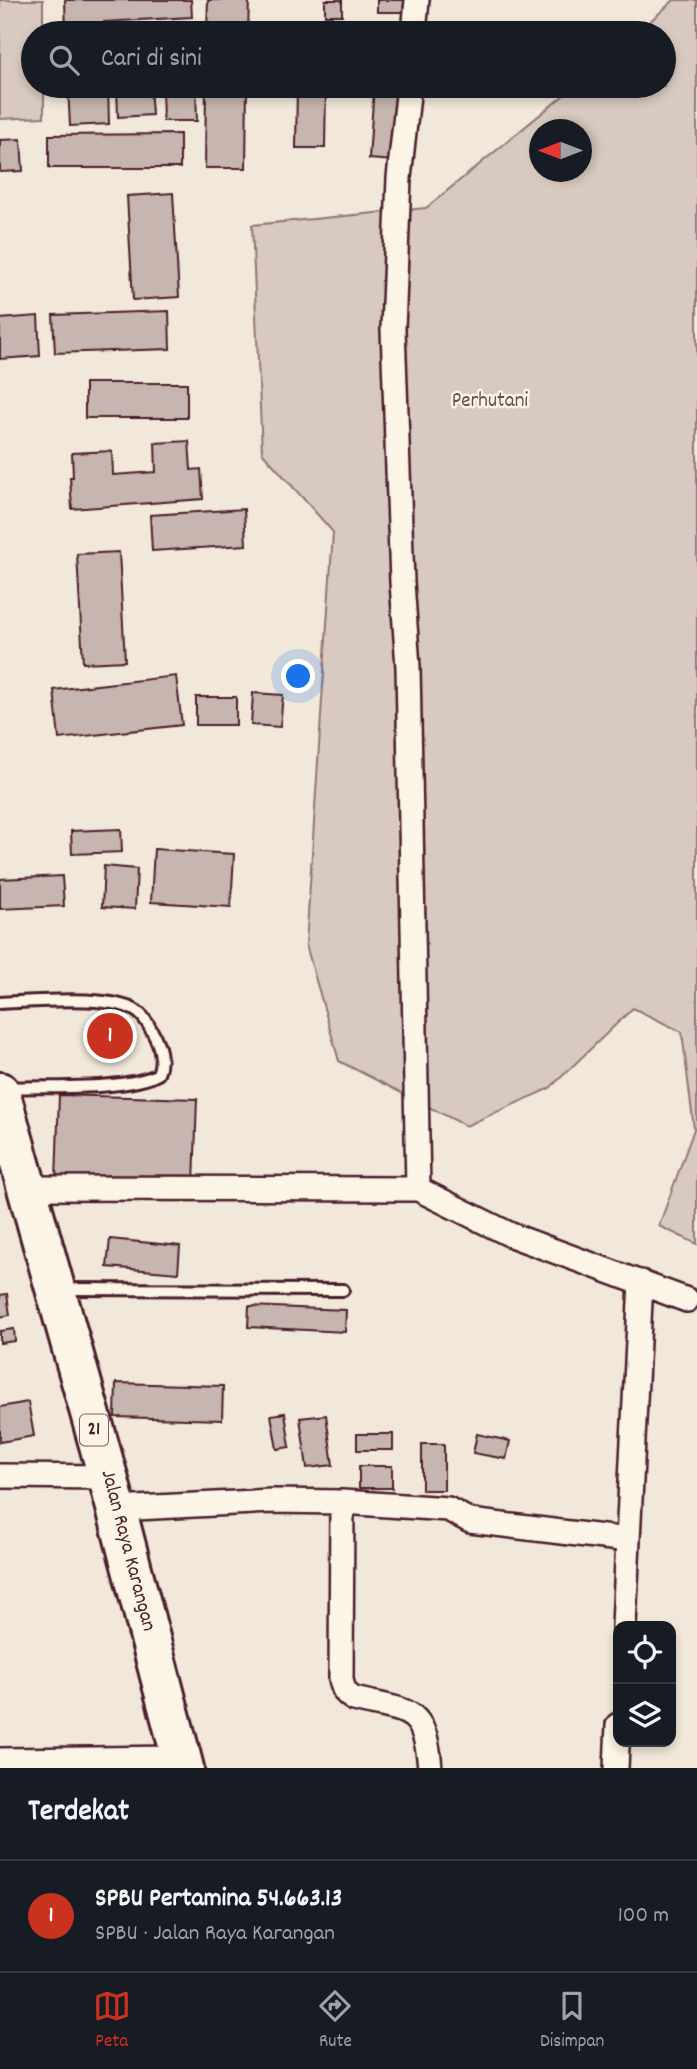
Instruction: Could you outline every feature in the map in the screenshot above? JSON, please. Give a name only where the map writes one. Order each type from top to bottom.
[{"type":"highway","name":"Jalan Raya Karangan","points":[[0,1090],[36,1188],[54,1289],[120,1500],[182,1763]]},
{"type":"street","points":[[415,21],[417,0]]},
{"type":"street","points":[[408,98],[400,178],[393,329],[402,582],[408,667],[418,1189]]},
{"type":"street","points":[[36,1188],[418,1189],[510,1235],[687,1300]]},
{"type":"street","points":[[624,1621],[641,1282]]},
{"type":"street","points":[[0,1476],[120,1500],[342,1502],[448,1508],[470,1521],[628,1540]]},
{"type":"street","points":[[342,1502],[343,1689],[354,1699],[402,1710],[415,1717],[423,1726],[430,1768]]},
{"type":"street","points":[[615,1768],[616,1747]]},
{"type":"street","points":[[0,1760],[182,1763]]},
{"type":"lane","points":[[0,1003],[86,1001],[121,1004],[139,1013],[157,1041],[162,1058],[158,1074],[146,1081],[0,1090]]},
{"type":"lane","points":[[54,1289],[343,1290]]},
{"type":"green space","points":[[0,0],[43,0],[43,21],[21,21],[21,98],[44,98],[44,117],[0,119]]},
{"type":"green space","name":"Perhutani","points":[[674,0],[697,0],[697,1244],[659,1226],[694,1129],[682,1032],[633,1008],[550,1088],[466,1126],[339,1061],[306,945],[333,532],[262,452],[252,225],[426,208],[529,124],[529,182],[592,182],[592,119],[535,119],[560,98],[676,98],[676,21],[650,21]]},
{"type":"building","points":[[65,0],[191,0],[192,17],[66,21]]},
{"type":"building","points":[[208,0],[249,0],[248,21],[207,21]]},
{"type":"building","points":[[325,0],[342,0],[342,15],[325,15]]},
{"type":"building","points":[[377,0],[405,0],[404,12],[377,12]]},
{"type":"building","points":[[69,98],[108,98],[109,124],[70,126]]},
{"type":"building","points":[[117,98],[151,98],[152,115],[118,117]]},
{"type":"building","points":[[162,98],[196,98],[197,121],[163,121]]},
{"type":"building","points":[[206,98],[247,98],[246,168],[205,168]]},
{"type":"building","points":[[297,98],[326,98],[325,148],[296,148]]},
{"type":"building","points":[[373,98],[399,98],[394,161],[369,159]]},
{"type":"building","points":[[180,134],[180,168],[49,168],[49,135]]},
{"type":"building","points":[[21,139],[23,171],[0,172],[0,140]]},
{"type":"building","points":[[173,193],[179,297],[133,300],[127,196]]},
{"type":"building","points":[[169,311],[170,349],[55,353],[53,315]]},
{"type":"building","points":[[38,316],[40,356],[0,359],[0,319]]},
{"type":"building","points":[[85,383],[187,383],[187,418],[85,418]]},
{"type":"building","points":[[189,441],[191,470],[201,469],[203,499],[72,509],[72,453],[112,451],[113,475],[156,472],[155,443]]},
{"type":"building","points":[[244,509],[246,545],[152,551],[150,515]]},
{"type":"building","points":[[119,552],[125,661],[83,663],[77,554]]},
{"type":"building","points":[[176,676],[182,725],[59,739],[54,690]]},
{"type":"building","points":[[253,693],[283,695],[280,727],[251,725]]},
{"type":"building","points":[[196,697],[236,697],[236,725],[196,725]]},
{"type":"building","points":[[121,829],[122,852],[72,854],[71,831]]},
{"type":"building","points":[[154,849],[234,854],[231,907],[151,902]]},
{"type":"building","points":[[104,866],[137,869],[135,909],[102,907]]},
{"type":"building","points":[[62,876],[64,906],[0,909],[0,879]]},
{"type":"building","points":[[59,1095],[197,1099],[194,1184],[56,1179]]},
{"type":"building","points":[[110,1239],[180,1246],[178,1273],[107,1267]]},
{"type":"building","points":[[7,1294],[10,1315],[0,1317],[0,1295]]},
{"type":"building","points":[[249,1306],[346,1310],[345,1332],[248,1327]]},
{"type":"building","points":[[14,1329],[15,1341],[0,1343],[0,1331]]},
{"type":"building","points":[[116,1383],[223,1386],[222,1420],[115,1417]]},
{"type":"building","points":[[28,1402],[34,1436],[0,1442],[0,1407]]},
{"type":"building","points":[[285,1413],[290,1447],[277,1449],[271,1415]]},
{"type":"building","points":[[326,1415],[333,1465],[307,1468],[300,1418]]},
{"type":"building","points":[[357,1434],[393,1434],[393,1450],[357,1450]]},
{"type":"building","points":[[477,1434],[510,1441],[506,1459],[473,1453]]},
{"type":"building","points":[[422,1444],[444,1444],[444,1490],[422,1490]]},
{"type":"building","points":[[359,1466],[392,1466],[392,1488],[359,1488]]},
{"type":"place","name":"SPBU Pertamina 54.663.13","points":[[110,1036]]}]
